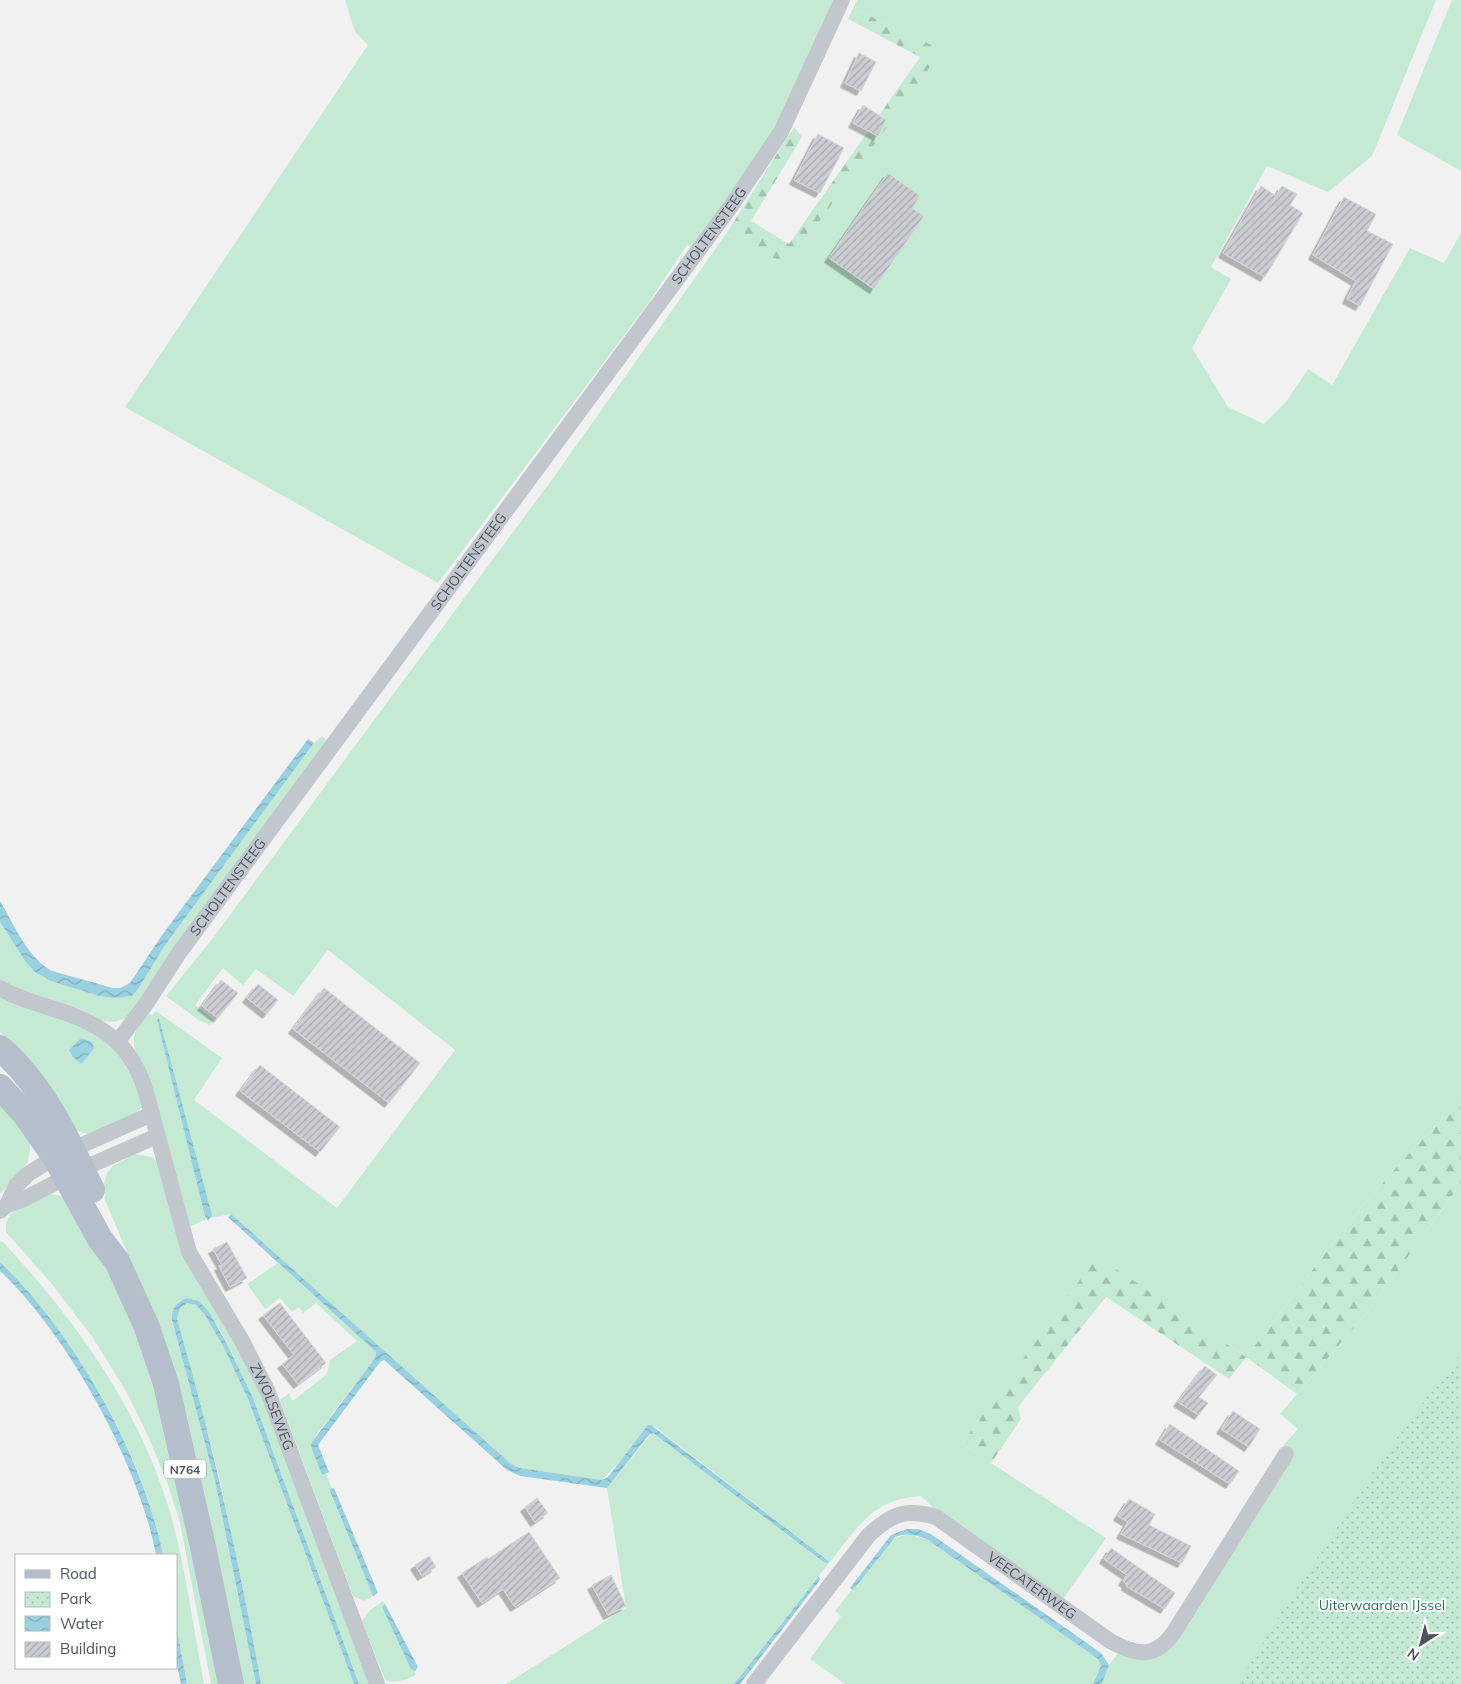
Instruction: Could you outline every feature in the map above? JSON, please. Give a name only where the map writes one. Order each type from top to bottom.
[{"type":"main road","name":"N764","points":[[0,1048],[13,1059],[33,1084],[69,1163],[114,1235],[117,1261],[146,1325],[166,1384],[203,1547],[231,1684]]},
{"type":"main road","name":"N764","points":[[0,1087],[69,1163]]},
{"type":"street","name":"SCHOLTENSTEEG","points":[[118,1041],[146,1004],[179,953],[731,206],[781,132],[842,0]]},
{"type":"street","points":[[0,988],[20,998],[72,1014],[102,1029],[118,1041],[139,1071],[157,1136],[28,1174],[16,1186],[4,1208]]},
{"type":"street","points":[[4,1208],[69,1163],[152,1114]]},
{"type":"street","name":"ZWOLSEWEG","points":[[157,1136],[189,1252],[241,1338],[268,1392],[378,1684]]},
{"type":"street","name":"VEECATERWEG","points":[[754,1684],[868,1536],[882,1523],[906,1513],[920,1512],[936,1517],[1116,1644],[1134,1652],[1155,1650],[1164,1644],[1174,1632],[1286,1454]]},
{"type":"green space","points":[[345,0],[836,0],[778,121],[746,177],[693,248],[687,245],[649,302],[438,583],[125,407],[368,45],[355,32]]},
{"type":"green space","points":[[857,0],[1436,0],[1372,156],[1328,192],[1267,166],[1211,267],[1231,279],[1192,348],[1228,407],[1264,424],[1286,402],[1308,369],[1332,385],[1410,248],[1444,263],[1461,233],[1461,1103],[1402,1161],[1374,1193],[1246,1357],[1097,1257],[962,1444],[1106,1538],[1063,1599],[938,1512],[921,1496],[904,1498],[878,1509],[858,1527],[830,1562],[654,1426],[602,1480],[520,1468],[511,1464],[231,1214],[211,1218],[159,1018],[157,1020],[207,1219],[191,1226],[186,1223],[134,1045],[135,1034],[143,1018],[147,1012],[152,1015],[156,1011],[222,1058],[194,1100],[337,1208],[455,1050],[328,950],[293,996],[256,969],[243,985],[223,968],[195,1005],[214,1020],[210,1025],[200,1021],[166,996],[213,938],[556,474],[726,234],[788,264],[941,50],[853,8]]},
{"type":"green space","points":[[1452,0],[1461,0],[1461,171],[1397,135]]},
{"type":"green space","points":[[853,8],[942,50],[788,265],[726,234],[794,127],[802,137],[751,221],[789,244],[920,57],[848,19]]},
{"type":"green space","points":[[322,736],[328,742],[127,1018],[114,1022],[103,1021],[79,1009],[20,991],[0,980],[0,922],[25,961],[43,977],[99,996],[138,989],[166,944],[314,743]]},
{"type":"green space","points":[[0,996],[75,1022],[108,1043],[122,1056],[132,1073],[142,1106],[128,1119],[100,1133],[88,1134],[76,1130],[71,1127],[10,1041],[0,1032]],"holes":[[[93,1049],[81,1064],[70,1053]]]},
{"type":"green space","points":[[0,1094],[31,1140],[28,1162],[0,1194]]},
{"type":"green space","points":[[1461,1103],[1461,1183],[1374,1304],[1297,1394],[1246,1357],[1374,1193],[1431,1131]]},
{"type":"green space","points":[[135,1154],[152,1157],[159,1164],[218,1311],[256,1381],[371,1684],[359,1684],[253,1398],[222,1333],[203,1305],[180,1300],[173,1309],[172,1320],[215,1481],[256,1684],[242,1684],[136,1273],[105,1200],[104,1184],[107,1173],[113,1166]]},
{"type":"green space","points":[[1461,1183],[1461,1684],[1102,1684],[1109,1665],[1119,1652],[1150,1658],[1291,1453],[1283,1446],[1298,1429],[1280,1414],[1374,1304]]},
{"type":"green space","points":[[48,1193],[68,1198],[112,1277],[136,1336],[152,1384],[179,1483],[222,1684],[211,1684],[180,1523],[167,1482],[149,1438],[126,1391],[93,1338],[51,1283],[6,1232],[6,1224],[13,1211],[19,1206]]},
{"type":"green space","points":[[0,1241],[31,1273],[80,1335],[103,1368],[141,1437],[157,1474],[176,1533],[204,1684],[187,1684],[178,1635],[178,1554],[163,1554],[153,1516],[122,1436],[102,1397],[55,1324],[28,1291],[0,1262]]},
{"type":"green space","points":[[1097,1256],[1246,1357],[1229,1379],[1106,1297],[1018,1407],[1021,1419],[991,1463],[962,1444]]},
{"type":"green space","points":[[278,1263],[376,1352],[375,1358],[316,1435],[311,1447],[322,1475],[326,1473],[332,1489],[329,1490],[373,1596],[364,1601],[353,1596],[280,1400],[289,1393],[292,1400],[294,1400],[327,1374],[330,1360],[357,1341],[316,1303],[303,1313],[299,1307],[292,1312],[280,1298],[265,1309],[247,1284]]},
{"type":"green space","points":[[187,1303],[196,1305],[205,1315],[223,1346],[248,1399],[354,1684],[261,1684],[220,1480],[177,1320],[180,1308]]},
{"type":"green space","name":"Uiterwaarden IJssel","points":[[1461,1354],[1461,1684],[1239,1684],[1280,1615],[1372,1474],[1406,1425]]},
{"type":"green space","points":[[652,1433],[829,1563],[734,1684],[506,1684],[626,1608],[607,1488]]},
{"type":"green space","points":[[909,1534],[928,1540],[1098,1659],[1101,1666],[1093,1684],[845,1684],[810,1659],[841,1616],[835,1611],[892,1539]]},
{"type":"green space","points":[[383,1601],[385,1604],[382,1607],[416,1675],[400,1681],[385,1680],[362,1621],[369,1611]]},
{"type":"water","points":[[308,739],[314,743],[166,944],[132,996],[113,998],[99,996],[51,981],[35,972],[25,961],[0,922],[0,901],[28,949],[35,958],[52,971],[113,988],[120,988],[130,983],[162,935]]},
{"type":"water","points":[[159,1018],[212,1215],[208,1221],[205,1216],[157,1020]]},
{"type":"water","points":[[81,1038],[92,1042],[94,1049],[81,1064],[72,1056],[69,1050]]},
{"type":"water","points":[[231,1214],[511,1464],[520,1468],[602,1480],[608,1477],[648,1425],[651,1425],[830,1562],[825,1563],[653,1433],[649,1435],[607,1488],[520,1476],[507,1470],[384,1360],[380,1362],[318,1445],[329,1472],[322,1475],[311,1447],[312,1442],[375,1358],[376,1352],[228,1217]]},
{"type":"water","points":[[0,1262],[28,1291],[79,1359],[102,1397],[122,1436],[139,1476],[153,1516],[163,1554],[156,1554],[147,1519],[134,1481],[97,1403],[75,1365],[51,1330],[26,1298],[0,1271]]},
{"type":"water","points":[[187,1298],[199,1301],[209,1312],[253,1398],[359,1684],[354,1684],[248,1399],[223,1346],[205,1315],[196,1305],[187,1303],[180,1308],[177,1319],[202,1410],[244,1592],[261,1684],[256,1684],[215,1481],[172,1320],[172,1312],[175,1306]]},
{"type":"water","points":[[334,1488],[378,1593],[373,1596],[329,1489]]},
{"type":"water","points":[[907,1529],[918,1529],[931,1534],[1101,1653],[1109,1665],[1102,1684],[1093,1684],[1101,1666],[1098,1659],[924,1538],[908,1534],[895,1537],[853,1590],[850,1588],[891,1535]]},
{"type":"water","points":[[819,1576],[820,1580],[740,1684],[734,1684]]},
{"type":"water","points":[[385,1604],[418,1667],[415,1671],[411,1669],[382,1607]]},
{"type":"water","points":[[178,1635],[187,1684],[181,1684],[178,1669]]},
{"type":"building","points":[[859,53],[876,62],[861,91],[845,83]]},
{"type":"building","points":[[863,105],[886,120],[878,136],[853,123]]},
{"type":"building","points":[[818,134],[844,148],[820,193],[794,180]]},
{"type":"building","points":[[888,173],[920,196],[912,208],[924,216],[874,289],[829,258]]},
{"type":"building","points":[[1261,186],[1276,196],[1282,186],[1297,194],[1290,205],[1303,213],[1265,277],[1223,253]]},
{"type":"building","points":[[1344,197],[1376,214],[1367,231],[1393,244],[1360,306],[1347,299],[1356,281],[1313,255]]},
{"type":"building","points":[[221,980],[238,993],[218,1018],[202,1006]]},
{"type":"building","points":[[258,984],[278,1000],[267,1014],[247,998]]},
{"type":"building","points":[[324,988],[420,1063],[389,1103],[293,1029]]},
{"type":"building","points":[[260,1065],[340,1127],[320,1152],[240,1091]]},
{"type":"building","points":[[227,1242],[247,1278],[230,1287],[219,1266],[222,1265],[213,1249]]},
{"type":"building","points":[[280,1303],[326,1363],[298,1384],[282,1364],[294,1355],[263,1315]]},
{"type":"building","points":[[1205,1366],[1217,1375],[1199,1397],[1208,1403],[1199,1415],[1178,1402]]},
{"type":"building","points":[[1233,1411],[1260,1429],[1249,1447],[1221,1429]]},
{"type":"building","points":[[1170,1424],[1239,1471],[1230,1484],[1160,1440]]},
{"type":"building","points":[[537,1498],[548,1513],[535,1522],[525,1507]]},
{"type":"building","points":[[1129,1499],[1155,1514],[1149,1525],[1191,1546],[1182,1563],[1121,1534],[1128,1522],[1118,1516]]},
{"type":"building","points":[[529,1532],[560,1578],[515,1607],[503,1589],[482,1603],[462,1573],[487,1557],[488,1559]]},
{"type":"building","points":[[1111,1548],[1175,1593],[1165,1609],[1126,1586],[1127,1584],[1123,1581],[1127,1575],[1104,1559]]},
{"type":"building","points":[[429,1556],[436,1567],[422,1576],[415,1565]]},
{"type":"building","points":[[611,1575],[626,1606],[608,1615],[592,1585]]}]
